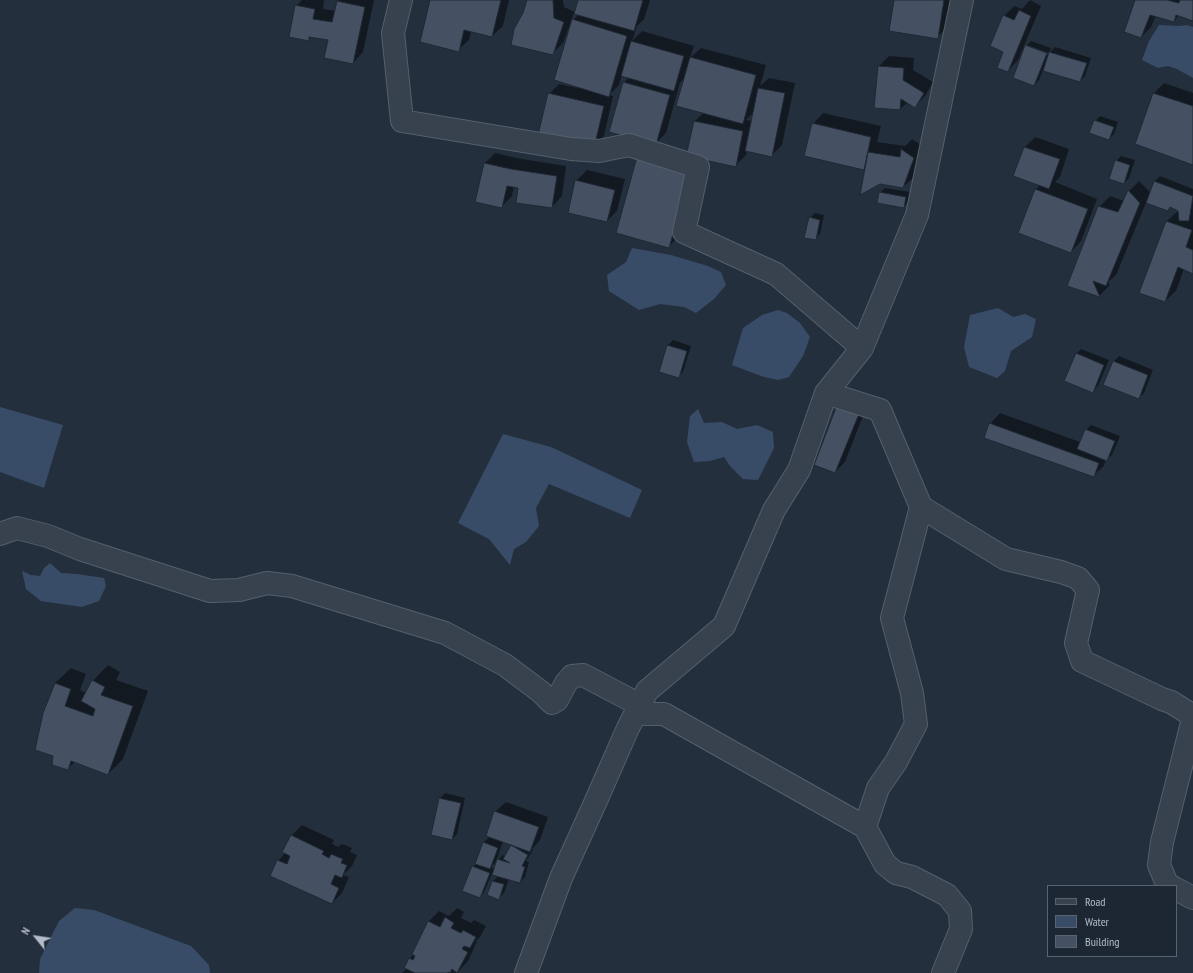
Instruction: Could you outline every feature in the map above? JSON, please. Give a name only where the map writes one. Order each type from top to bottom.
[{"type":"street","points":[[401,0],[393,34],[402,121],[571,149],[599,151],[629,145],[698,167],[684,232],[776,274],[862,348]]},
{"type":"street","points":[[526,973],[561,878],[628,728],[647,691],[724,626],[774,510],[799,470],[826,393],[862,348],[917,215],[962,0]]},
{"type":"street","points":[[826,393],[880,410],[921,507],[1006,559],[1061,572],[1078,578],[1088,590],[1076,643],[1082,661],[1171,702],[1187,712],[1193,719],[1162,842],[1159,865],[1170,885]]},
{"type":"street","points":[[865,827],[878,788],[896,762],[916,724],[912,693],[892,618],[921,507]]},
{"type":"street","points":[[0,534],[17,528],[48,536],[80,549],[210,591],[239,590],[267,583],[292,586],[445,633],[505,665],[541,692],[552,703],[557,700],[566,683],[572,676],[583,674],[638,710],[664,714],[865,827],[885,864],[896,873],[912,877],[947,895],[960,911],[961,929],[943,973]]},
{"type":"street","points":[[1177,890],[1193,898]]},
{"type":"water","points":[[1159,25],[1187,25],[1193,27],[1193,78],[1177,69],[1168,66],[1158,68],[1142,60],[1149,41]]},
{"type":"water","points":[[632,248],[671,255],[708,266],[721,272],[726,285],[714,299],[696,313],[684,307],[660,304],[639,310],[609,291],[607,275],[626,262]]},
{"type":"water","points":[[998,308],[1013,317],[1025,314],[1036,319],[1032,337],[1011,351],[1005,371],[997,378],[969,367],[964,347],[970,315]]},
{"type":"water","points":[[778,310],[787,313],[800,323],[810,337],[803,356],[789,377],[778,380],[764,377],[732,365],[743,328],[762,315]]},
{"type":"water","points":[[0,407],[63,425],[44,488],[0,472]]},
{"type":"water","points":[[698,409],[704,423],[722,422],[737,429],[757,425],[773,432],[774,448],[758,480],[743,479],[730,466],[724,457],[710,461],[694,462],[687,442],[690,416]]},
{"type":"water","points":[[503,434],[551,447],[642,490],[630,518],[549,484],[536,508],[539,526],[526,542],[514,549],[510,565],[489,539],[458,523]]},
{"type":"water","points":[[50,563],[61,573],[104,578],[106,586],[99,601],[82,607],[41,601],[26,589],[22,571],[31,575],[40,576],[44,568]]},
{"type":"water","points":[[75,908],[94,910],[191,946],[209,965],[210,973],[39,973],[40,959],[59,921]]},
{"type":"building","points":[[430,0],[501,0],[492,37],[464,30],[459,52],[420,42]]},
{"type":"building","points":[[527,0],[553,0],[554,18],[564,22],[553,55],[511,45],[514,29],[523,13]]},
{"type":"building","points":[[578,0],[643,0],[634,31],[574,14]]},
{"type":"building","points":[[894,0],[944,0],[938,39],[889,31]]},
{"type":"building","points":[[1135,0],[1167,0],[1179,3],[1180,0],[1193,0],[1193,21],[1176,15],[1174,22],[1150,15],[1141,38],[1124,32]]},
{"type":"building","points":[[337,1],[365,7],[353,64],[324,58],[328,40],[309,37],[309,41],[289,37],[295,5],[315,9],[313,19],[332,22]]},
{"type":"building","points":[[1019,10],[1031,16],[1008,72],[997,68],[1003,52],[990,46],[1003,15],[1014,20]]},
{"type":"building","points":[[572,19],[627,36],[609,97],[554,80]]},
{"type":"building","points":[[631,41],[684,56],[674,91],[621,76]]},
{"type":"building","points":[[1025,45],[1047,53],[1034,86],[1013,78]]},
{"type":"building","points":[[1049,52],[1087,63],[1080,82],[1043,71]]},
{"type":"building","points":[[690,57],[756,75],[743,124],[676,106]]},
{"type":"building","points":[[878,66],[904,68],[903,80],[924,93],[915,108],[901,99],[900,110],[874,108]]},
{"type":"building","points":[[623,82],[670,95],[656,145],[609,132]]},
{"type":"building","points":[[758,88],[785,93],[772,157],[745,151]]},
{"type":"building","points":[[548,93],[604,106],[594,148],[538,135]]},
{"type":"building","points":[[1153,93],[1193,106],[1193,165],[1135,144]]},
{"type":"building","points":[[1094,120],[1114,127],[1109,140],[1089,133]]},
{"type":"building","points":[[694,121],[743,131],[736,167],[686,156]]},
{"type":"building","points":[[812,123],[871,137],[864,170],[804,156]]},
{"type":"building","points":[[1024,147],[1060,159],[1049,189],[1013,176]]},
{"type":"building","points":[[901,149],[914,158],[903,188],[880,184],[860,195],[868,152],[900,157]]},
{"type":"building","points":[[637,157],[691,171],[669,248],[616,233]]},
{"type":"building","points":[[1115,160],[1130,165],[1124,184],[1109,179]]},
{"type":"building","points":[[484,163],[557,176],[552,208],[516,203],[518,188],[507,186],[502,208],[475,202]]},
{"type":"building","points":[[575,180],[615,190],[607,222],[568,213]]},
{"type":"building","points":[[1154,181],[1193,196],[1189,221],[1179,221],[1178,211],[1170,207],[1168,211],[1146,203]]},
{"type":"building","points":[[1035,189],[1088,209],[1071,253],[1018,233]]},
{"type":"building","points":[[1128,190],[1140,203],[1106,286],[1093,281],[1100,297],[1067,286],[1098,206],[1118,212]]},
{"type":"building","points":[[879,192],[906,197],[904,208],[877,203]]},
{"type":"building","points":[[809,217],[820,220],[816,240],[804,238]]},
{"type":"building","points":[[1166,221],[1192,230],[1186,247],[1193,250],[1193,274],[1178,267],[1165,302],[1139,293]]},
{"type":"building","points":[[667,345],[687,351],[679,378],[659,372]]},
{"type":"building","points":[[1076,353],[1104,365],[1093,393],[1064,381]]},
{"type":"building","points":[[1113,361],[1148,375],[1139,399],[1103,385]]},
{"type":"building","points":[[837,405],[859,414],[835,473],[814,465]]},
{"type":"building","points":[[989,423],[1099,463],[1094,477],[984,438]]},
{"type":"building","points":[[1085,429],[1115,441],[1107,461],[1077,449]]},
{"type":"building","points":[[92,680],[105,687],[101,695],[133,706],[108,775],[71,761],[68,770],[52,765],[53,756],[35,750],[43,713],[55,683],[71,689],[65,706],[93,716],[95,709],[81,701]]},
{"type":"building","points":[[439,798],[461,803],[452,840],[431,835]]},
{"type":"building","points":[[494,811],[539,827],[530,852],[486,836]]},
{"type":"building","points":[[291,835],[324,851],[322,854],[329,858],[331,854],[343,859],[341,863],[347,865],[342,878],[335,875],[331,884],[339,888],[332,904],[270,876],[277,860],[287,864],[290,856],[282,852]]},
{"type":"building","points":[[483,842],[498,848],[490,869],[475,864]]},
{"type":"building","points":[[511,845],[528,855],[522,866],[525,867],[520,883],[492,875],[497,859],[510,863],[503,859]]},
{"type":"building","points":[[472,866],[490,873],[480,898],[462,891]]},
{"type":"building","points":[[492,881],[504,884],[499,900],[487,895]]},
{"type":"building","points":[[445,917],[454,923],[451,928],[461,933],[463,930],[476,937],[470,948],[464,946],[462,949],[468,952],[457,973],[452,969],[450,973],[415,973],[404,968],[409,958],[413,960],[415,956],[412,954],[428,921],[440,927]]}]
